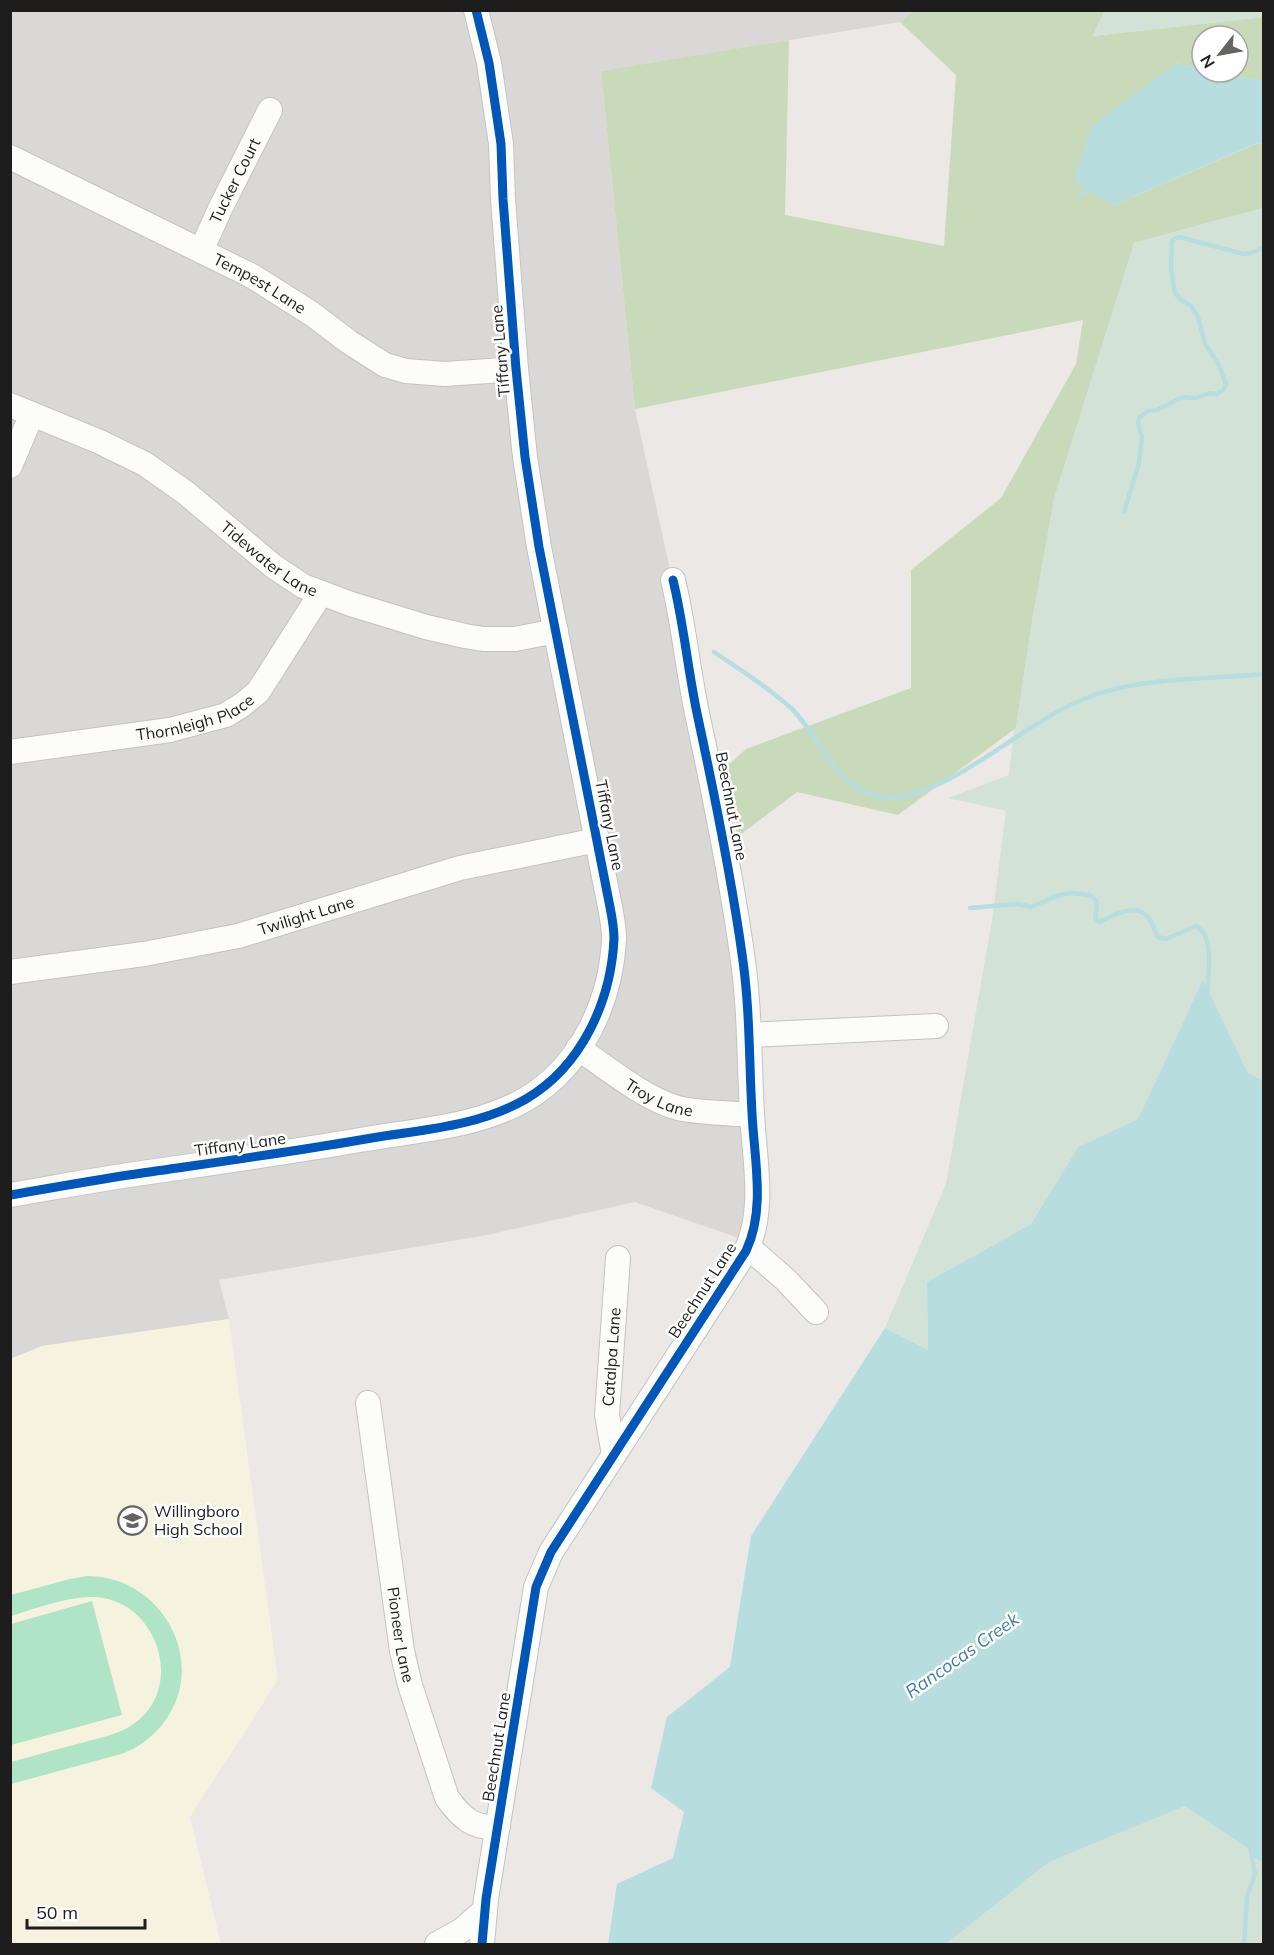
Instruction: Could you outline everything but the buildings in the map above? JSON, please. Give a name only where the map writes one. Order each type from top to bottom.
[{"type":"street","name":"Tiffany Lane","points":[[10,1195],[264,1156],[476,1119],[502,1111],[547,1084],[566,1065],[596,1020],[612,965],[614,936],[606,878],[539,547],[521,427],[503,199],[501,144],[489,63],[478,11]]},
{"type":"street","name":"Tucker Court","points":[[201,251],[270,110]]},
{"type":"street","name":"Tempest Lane","points":[[10,157],[252,276],[385,365],[406,371],[445,374],[516,369]]},
{"type":"street","name":"Tidewater Lane","points":[[21,410],[100,442],[145,464],[186,494],[273,566],[303,586],[426,627],[465,636],[483,639],[515,639],[556,631]]},
{"type":"street","points":[[10,466],[21,410]]},
{"type":"street","name":"Beechnut Lane","points":[[482,1944],[484,1910],[536,1587],[551,1552],[748,1247],[754,1232],[757,1204],[743,962],[731,879],[673,580]]},
{"type":"street","name":"Thornleigh Place","points":[[10,752],[160,732],[226,715],[258,692],[321,593]]},
{"type":"street","name":"Twilight Lane","points":[[10,972],[144,954],[237,936],[460,868],[597,840]]},
{"type":"street","points":[[749,1035],[936,1026]]},
{"type":"street","name":"Troy Lane","points":[[578,1048],[634,1086],[678,1108],[752,1115]]},
{"type":"street","points":[[748,1247],[786,1280],[816,1312]]},
{"type":"street","name":"Catalpa Lane","points":[[614,1455],[607,1415],[618,1258]]},
{"type":"street","name":"Pioneer Lane","points":[[368,1403],[402,1651],[410,1685],[447,1798],[456,1810],[476,1825],[486,1828],[498,1826]]},
{"type":"street","points":[[437,1944],[462,1930],[484,1910]]},
{"type":"shaded area","points":[[1263,10],[1264,17],[1190,24],[1092,36],[1105,11]]},
{"type":"shaded area","points":[[11,11],[913,11],[900,22],[601,71],[635,409],[687,648],[731,879],[750,1242],[635,1202],[482,1236],[219,1280],[229,1319],[42,1346],[11,1359]]},
{"type":"shaded area","points":[[1263,208],[1263,1081],[1248,1073],[1203,981],[1138,1119],[1078,1147],[1031,1224],[927,1282],[928,1351],[885,1328],[946,1184],[992,920],[1006,811],[948,798],[1009,775],[1014,729],[1054,498],[1134,243]]},
{"type":"shaded area","name":"Willingboro High School","points":[[229,1319],[278,1680],[190,1817],[221,1944],[11,1944],[10,1359],[42,1346]]},
{"type":"shaded area","points":[[1185,1806],[1262,1858],[1263,1856],[1263,1944],[946,1944],[1049,1862]]},
{"type":"green space","points":[[913,11],[1105,11],[1093,36],[1190,25],[1190,66],[1176,63],[1114,205],[1258,143],[1263,144],[1263,208],[1134,243],[1033,615],[1016,728],[898,815],[797,792],[737,837],[725,768],[746,749],[911,688],[911,570],[1001,498],[1076,364],[1083,320],[635,409],[601,71],[789,40],[785,215],[944,246],[956,75],[900,22]]},
{"type":"green space","points":[[1263,17],[1263,81],[1250,78],[1250,24],[1200,24]]},
{"type":"green space","points":[[87,1576],[114,1580],[138,1591],[157,1607],[171,1628],[180,1651],[182,1676],[176,1701],[158,1730],[133,1749],[11,1784],[11,1762],[120,1731],[132,1725],[148,1710],[158,1692],[161,1673],[159,1653],[152,1634],[140,1618],[124,1605],[104,1598],[81,1598],[57,1602],[11,1616],[11,1595]]},
{"type":"green space","points":[[92,1601],[122,1715],[11,1745],[11,1624]]},
{"type":"water","points":[[1176,63],[1190,66],[1190,84],[1250,84],[1250,78],[1263,81],[1263,144],[1257,143],[1114,205],[1074,182],[1090,128]]},
{"type":"water","name":"Rancocas Creek","points":[[1203,980],[1248,1073],[1263,1081],[1262,1858],[1185,1806],[1049,1862],[946,1944],[608,1944],[617,1884],[673,1858],[684,1812],[651,1788],[667,1717],[730,1667],[751,1536],[885,1328],[928,1350],[927,1282],[1031,1224],[1078,1147],[1138,1119]]},
{"type":"waterway","points":[[1080,195],[1093,187]]},
{"type":"waterway","points":[[1124,512],[1139,463],[1142,437],[1139,418],[1148,411],[1157,410],[1183,397],[1197,398],[1209,393],[1217,394],[1224,389],[1226,384],[1219,365],[1205,344],[1198,317],[1191,306],[1175,293],[1171,269],[1172,241],[1179,237],[1244,254],[1264,247]]},
{"type":"waterway","points":[[714,652],[791,708],[848,781],[869,794],[883,797],[903,797],[933,787],[955,776],[1040,722],[1084,699],[1105,692],[1127,686],[1172,680],[1264,674]]},
{"type":"waterway","points":[[970,908],[1019,904],[1031,907],[1056,896],[1071,893],[1089,895],[1096,900],[1095,918],[1099,922],[1122,912],[1135,910],[1146,915],[1158,937],[1166,939],[1196,926],[1202,931],[1208,947],[1207,995]]},
{"type":"waterway","points":[[1244,1944],[1247,1897],[1255,1874],[1250,1846]]},
{"type":"waterway","points":[[1253,1854],[1261,1859],[1264,1858]]},
{"type":"cycle path","points":[[10,1195],[445,1127],[487,1116],[526,1099],[563,1069],[578,1050],[600,1008],[612,962],[613,927],[539,547],[525,457],[516,369],[501,144],[489,63],[476,10]]},
{"type":"cycle path","points":[[482,1944],[486,1899],[536,1587],[551,1552],[746,1251],[756,1218],[757,1183],[745,974],[728,865],[673,580]]},
{"type":"place","name":"Willingboro High School","points":[[133,1520]]}]
